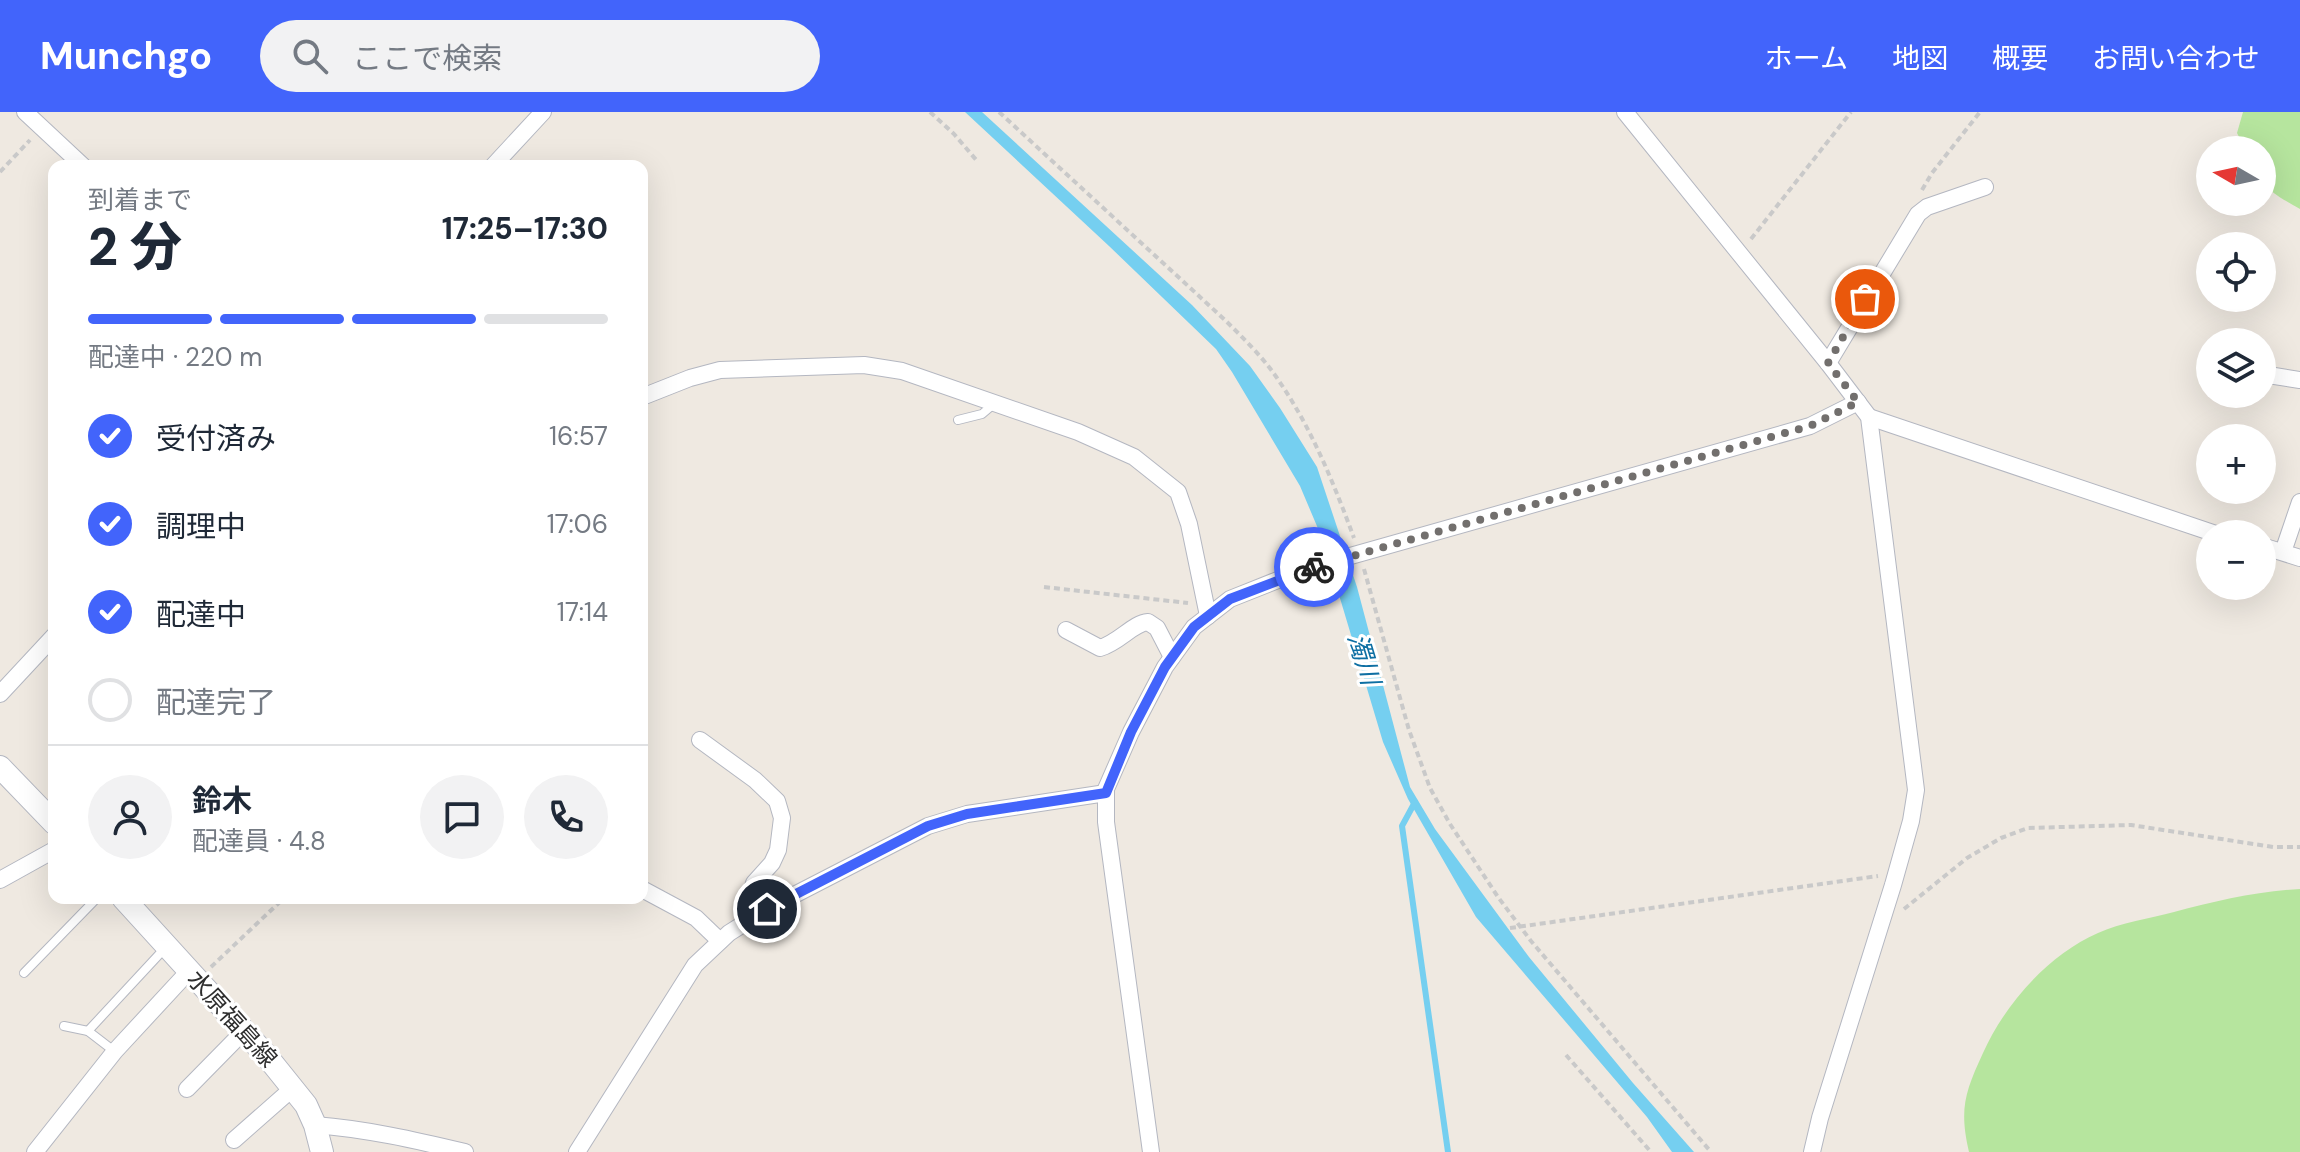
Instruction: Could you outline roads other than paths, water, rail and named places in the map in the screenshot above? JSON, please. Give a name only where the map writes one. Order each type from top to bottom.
[{"type":"main road","points":[[0,767],[48,817]]},
{"type":"main road","name":"水原福島線","points":[[128,904],[293,1088],[306,1105],[322,1152]]},
{"type":"street","points":[[25,112],[77,160]]},
{"type":"street","points":[[499,160],[543,112]]},
{"type":"street","points":[[1633,116],[1869,417],[1916,790],[1896,874],[1812,1152]]},
{"type":"street","points":[[1828,363],[1915,218],[1927,207],[1985,187]]},
{"type":"street","points":[[648,395],[720,370],[864,365],[902,371],[1078,432],[1134,457],[1178,492],[1189,524],[1207,610]]},
{"type":"street","points":[[2276,376],[2300,380]]},
{"type":"street","points":[[1151,1152],[1106,822],[1106,793],[1131,732],[1172,657],[1207,610],[1308,568],[1810,426],[1858,402]]},
{"type":"street","points":[[1869,417],[2196,527]]},
{"type":"street","points":[[2283,552],[2300,502]]},
{"type":"street","points":[[2276,550],[2300,558]]},
{"type":"street","points":[[1066,630],[1100,648],[1116,642],[1136,624],[1148,622],[1157,628],[1172,657]]},
{"type":"street","points":[[0,694],[48,642]]},
{"type":"street","points":[[700,740],[755,780],[777,801],[782,818],[778,850],[772,863],[754,883],[745,923]]},
{"type":"street","points":[[577,1152],[695,965],[745,923],[928,826],[967,814],[1106,793]]},
{"type":"street","points":[[0,880],[48,853]]},
{"type":"street","points":[[648,892],[696,918],[720,941]]},
{"type":"street","points":[[35,1152],[115,1051],[193,975]]},
{"type":"street","points":[[187,1089],[244,1031]]},
{"type":"street","points":[[234,1140],[293,1088]]},
{"type":"street","points":[[315,1125],[406,1138],[465,1152]]},
{"type":"lane","points":[[958,420],[982,414],[995,402]]},
{"type":"lane","points":[[24,973],[91,904]]},
{"type":"lane","points":[[88,1031],[167,946]]},
{"type":"lane","points":[[64,1026],[88,1031],[115,1051]]},
{"type":"water","name":"濁川","points":[[965,112],[982,112],[1192,305],[1250,366],[1280,408],[1317,467],[1357,587],[1410,787],[1435,829],[1529,957],[1694,1152],[1672,1152],[1647,1117],[1476,917],[1408,799],[1383,742],[1322,538],[1300,486],[1216,349]]},
{"type":"waterway","points":[[1415,802],[1402,826],[1448,1152]]}]
